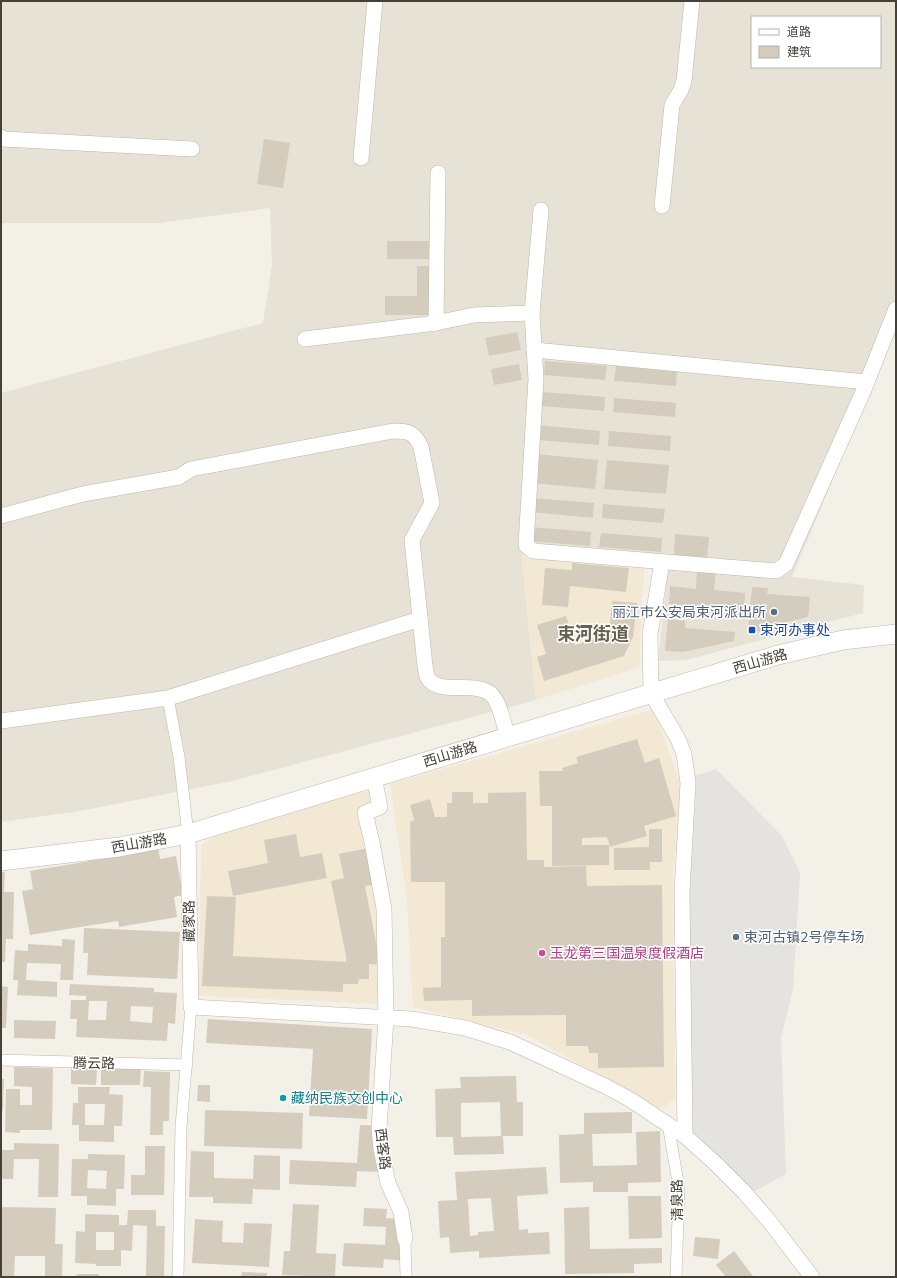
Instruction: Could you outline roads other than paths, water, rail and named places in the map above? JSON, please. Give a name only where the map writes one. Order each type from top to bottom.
[{"type":"street","points":[[361,158],[375,1]]},
{"type":"street","points":[[662,206],[672,105],[681,90],[684,81],[692,1]]},
{"type":"street","points":[[1,137],[3,139],[192,149]]},
{"type":"street","points":[[436,323],[438,173]]},
{"type":"street","points":[[541,210],[532,313],[536,379],[526,545],[533,551],[776,571],[786,564],[867,382],[896,308]]},
{"type":"street","points":[[305,339],[436,323],[474,315],[532,313]]},
{"type":"street","points":[[534,350],[867,382]]},
{"type":"street","points":[[1,516],[83,494],[179,477],[195,469],[393,431],[412,433],[418,440],[421,447],[432,503],[412,540],[424,666],[428,678],[434,684],[442,687],[478,688],[491,694],[496,701],[508,737]]},
{"type":"street","points":[[662,562],[650,634],[651,694],[678,739],[684,754],[688,783],[682,892],[685,1136]]},
{"type":"street","points":[[1,721],[168,698],[420,619]]},
{"type":"street","name":"西山游路","points":[[1,861],[119,847],[188,834],[770,657],[843,640],[896,634]]},
{"type":"street","points":[[168,698],[179,757],[188,834]]},
{"type":"street","name":"西客路","points":[[374,777],[380,806],[365,813],[372,842],[384,909],[386,1018],[379,1129],[388,1183],[402,1212],[405,1239],[406,1277]]},
{"type":"street","name":"藏家路","points":[[188,834],[192,1007]]},
{"type":"street","points":[[178,1277],[181,1127],[192,1007],[412,1019],[439,1022],[465,1028],[510,1042],[605,1086],[631,1100],[685,1136],[744,1192],[770,1222],[812,1277]]},
{"type":"street","name":"腾云路","points":[[1,1060],[187,1065]]},
{"type":"street","name":"清泉路","points":[[668,1124],[679,1188],[676,1277]]},
{"type":"place","name":"丽江市公安局束河派出所","points":[[774,612]]},
{"type":"place","name":"束河办事处","points":[[752,630]]},
{"type":"place","name":"束河古镇2号停车场","points":[[736,937]]},
{"type":"place","name":"玉龙第三国温泉度假酒店","points":[[542,953]]},
{"type":"place","name":"藏纳民族文创中心","points":[[283,1098]]},
{"type":"district","name":"束河街道","points":[[593,633]]}]
